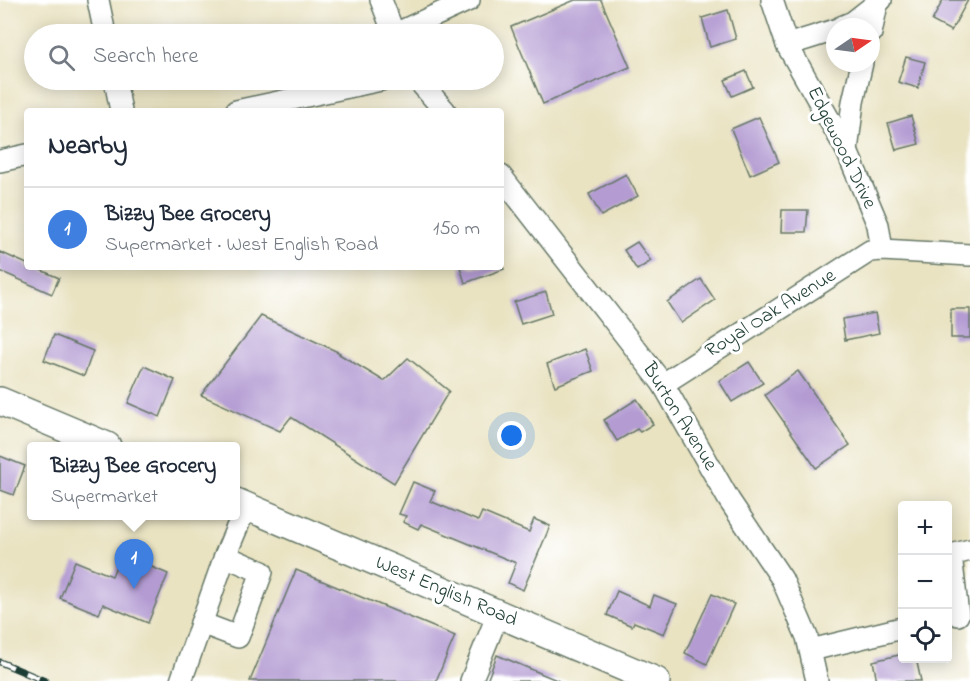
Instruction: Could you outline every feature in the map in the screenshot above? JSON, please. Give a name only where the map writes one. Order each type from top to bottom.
[{"type":"main road","points":[[0,401],[95,442]]},
{"type":"main road","name":"West English Road","points":[[241,504],[656,681]]},
{"type":"street","points":[[98,0],[103,24]]},
{"type":"street","points":[[381,0],[391,24]]},
{"type":"street","points":[[417,24],[469,0]]},
{"type":"street","name":"Edgewood Drive","points":[[772,0],[787,45],[847,151],[878,225],[882,250]]},
{"type":"street","points":[[858,18],[879,2]]},
{"type":"street","points":[[875,18],[879,2]]},
{"type":"street","points":[[787,45],[826,33]]},
{"type":"street","points":[[847,151],[853,102],[860,72]]},
{"type":"street","points":[[117,90],[120,108]]},
{"type":"street","points":[[262,108],[339,90]]},
{"type":"street","points":[[427,90],[442,108]]},
{"type":"street","points":[[0,161],[24,156]]},
{"type":"street","name":"Burton Avenue","points":[[504,180],[663,384],[729,500],[782,579],[811,650],[818,681]]},
{"type":"street","points":[[882,250],[970,255]]},
{"type":"street","name":"Royal Oak Avenue","points":[[663,384],[870,251],[882,250]]},
{"type":"street","points":[[180,681],[236,520]]},
{"type":"street","points":[[958,615],[951,555],[970,550]]},
{"type":"street","points":[[201,623],[238,636],[262,572],[225,556]]},
{"type":"street","points":[[471,681],[498,614]]},
{"type":"street","points":[[811,650],[898,629]]},
{"type":"building","points":[[575,0],[601,0],[630,67],[543,104],[511,27]]},
{"type":"building","points":[[943,0],[968,0],[951,31],[932,21]]},
{"type":"building","points":[[728,10],[736,39],[710,47],[702,18]]},
{"type":"building","points":[[906,57],[925,62],[918,88],[898,82]]},
{"type":"building","points":[[746,71],[753,87],[732,96],[725,80]]},
{"type":"building","points":[[911,116],[919,144],[896,150],[888,123]]},
{"type":"building","points":[[759,117],[779,162],[750,175],[731,129]]},
{"type":"building","points":[[626,174],[638,196],[601,216],[589,194]]},
{"type":"building","points":[[782,210],[808,210],[806,232],[781,232]]},
{"type":"building","points":[[637,242],[651,261],[637,270],[624,250]]},
{"type":"building","points":[[0,252],[24,263],[24,270],[41,270],[59,278],[52,294],[0,271]]},
{"type":"building","points":[[461,270],[501,270],[465,283]]},
{"type":"building","points":[[701,279],[715,300],[681,323],[667,302]]},
{"type":"building","points":[[546,292],[552,314],[521,324],[514,302]]},
{"type":"building","points":[[951,309],[970,309],[970,338],[951,338]]},
{"type":"building","points":[[875,313],[879,333],[845,340],[842,319]]},
{"type":"building","points":[[261,316],[340,353],[384,381],[408,358],[449,391],[394,483],[291,417],[280,431],[201,395]]},
{"type":"building","points":[[54,335],[93,351],[84,376],[44,360]]},
{"type":"building","points":[[585,349],[593,371],[555,386],[547,364]]},
{"type":"building","points":[[749,362],[763,383],[732,402],[719,381]]},
{"type":"building","points":[[144,366],[175,380],[160,417],[128,403]]},
{"type":"building","points":[[798,371],[850,445],[816,468],[765,395]]},
{"type":"building","points":[[637,399],[653,424],[640,432],[637,429],[617,441],[604,420]]},
{"type":"building","points":[[0,456],[25,466],[14,495],[0,490]]},
{"type":"building","points":[[413,482],[435,491],[430,501],[478,521],[482,512],[529,532],[534,519],[550,526],[523,590],[508,583],[516,563],[421,524],[418,529],[403,522],[406,516],[399,514]]},
{"type":"building","points":[[121,554],[168,574],[148,623],[103,604],[99,614],[60,598],[75,561],[112,576]]},
{"type":"building","points":[[296,570],[455,636],[436,681],[250,681]]},
{"type":"building","points":[[617,591],[650,606],[654,595],[677,604],[664,634],[634,622],[632,626],[607,615]]},
{"type":"building","points":[[712,594],[734,604],[707,664],[685,653]]},
{"type":"building","points":[[497,655],[559,681],[487,681]]},
{"type":"building","points":[[898,655],[898,663],[917,663],[921,681],[877,681],[873,661]]},
{"type":"railway","points":[[0,662],[45,681]]},
{"type":"place","name":"Bizzy Bee Grocery","points":[[134,589]]}]
